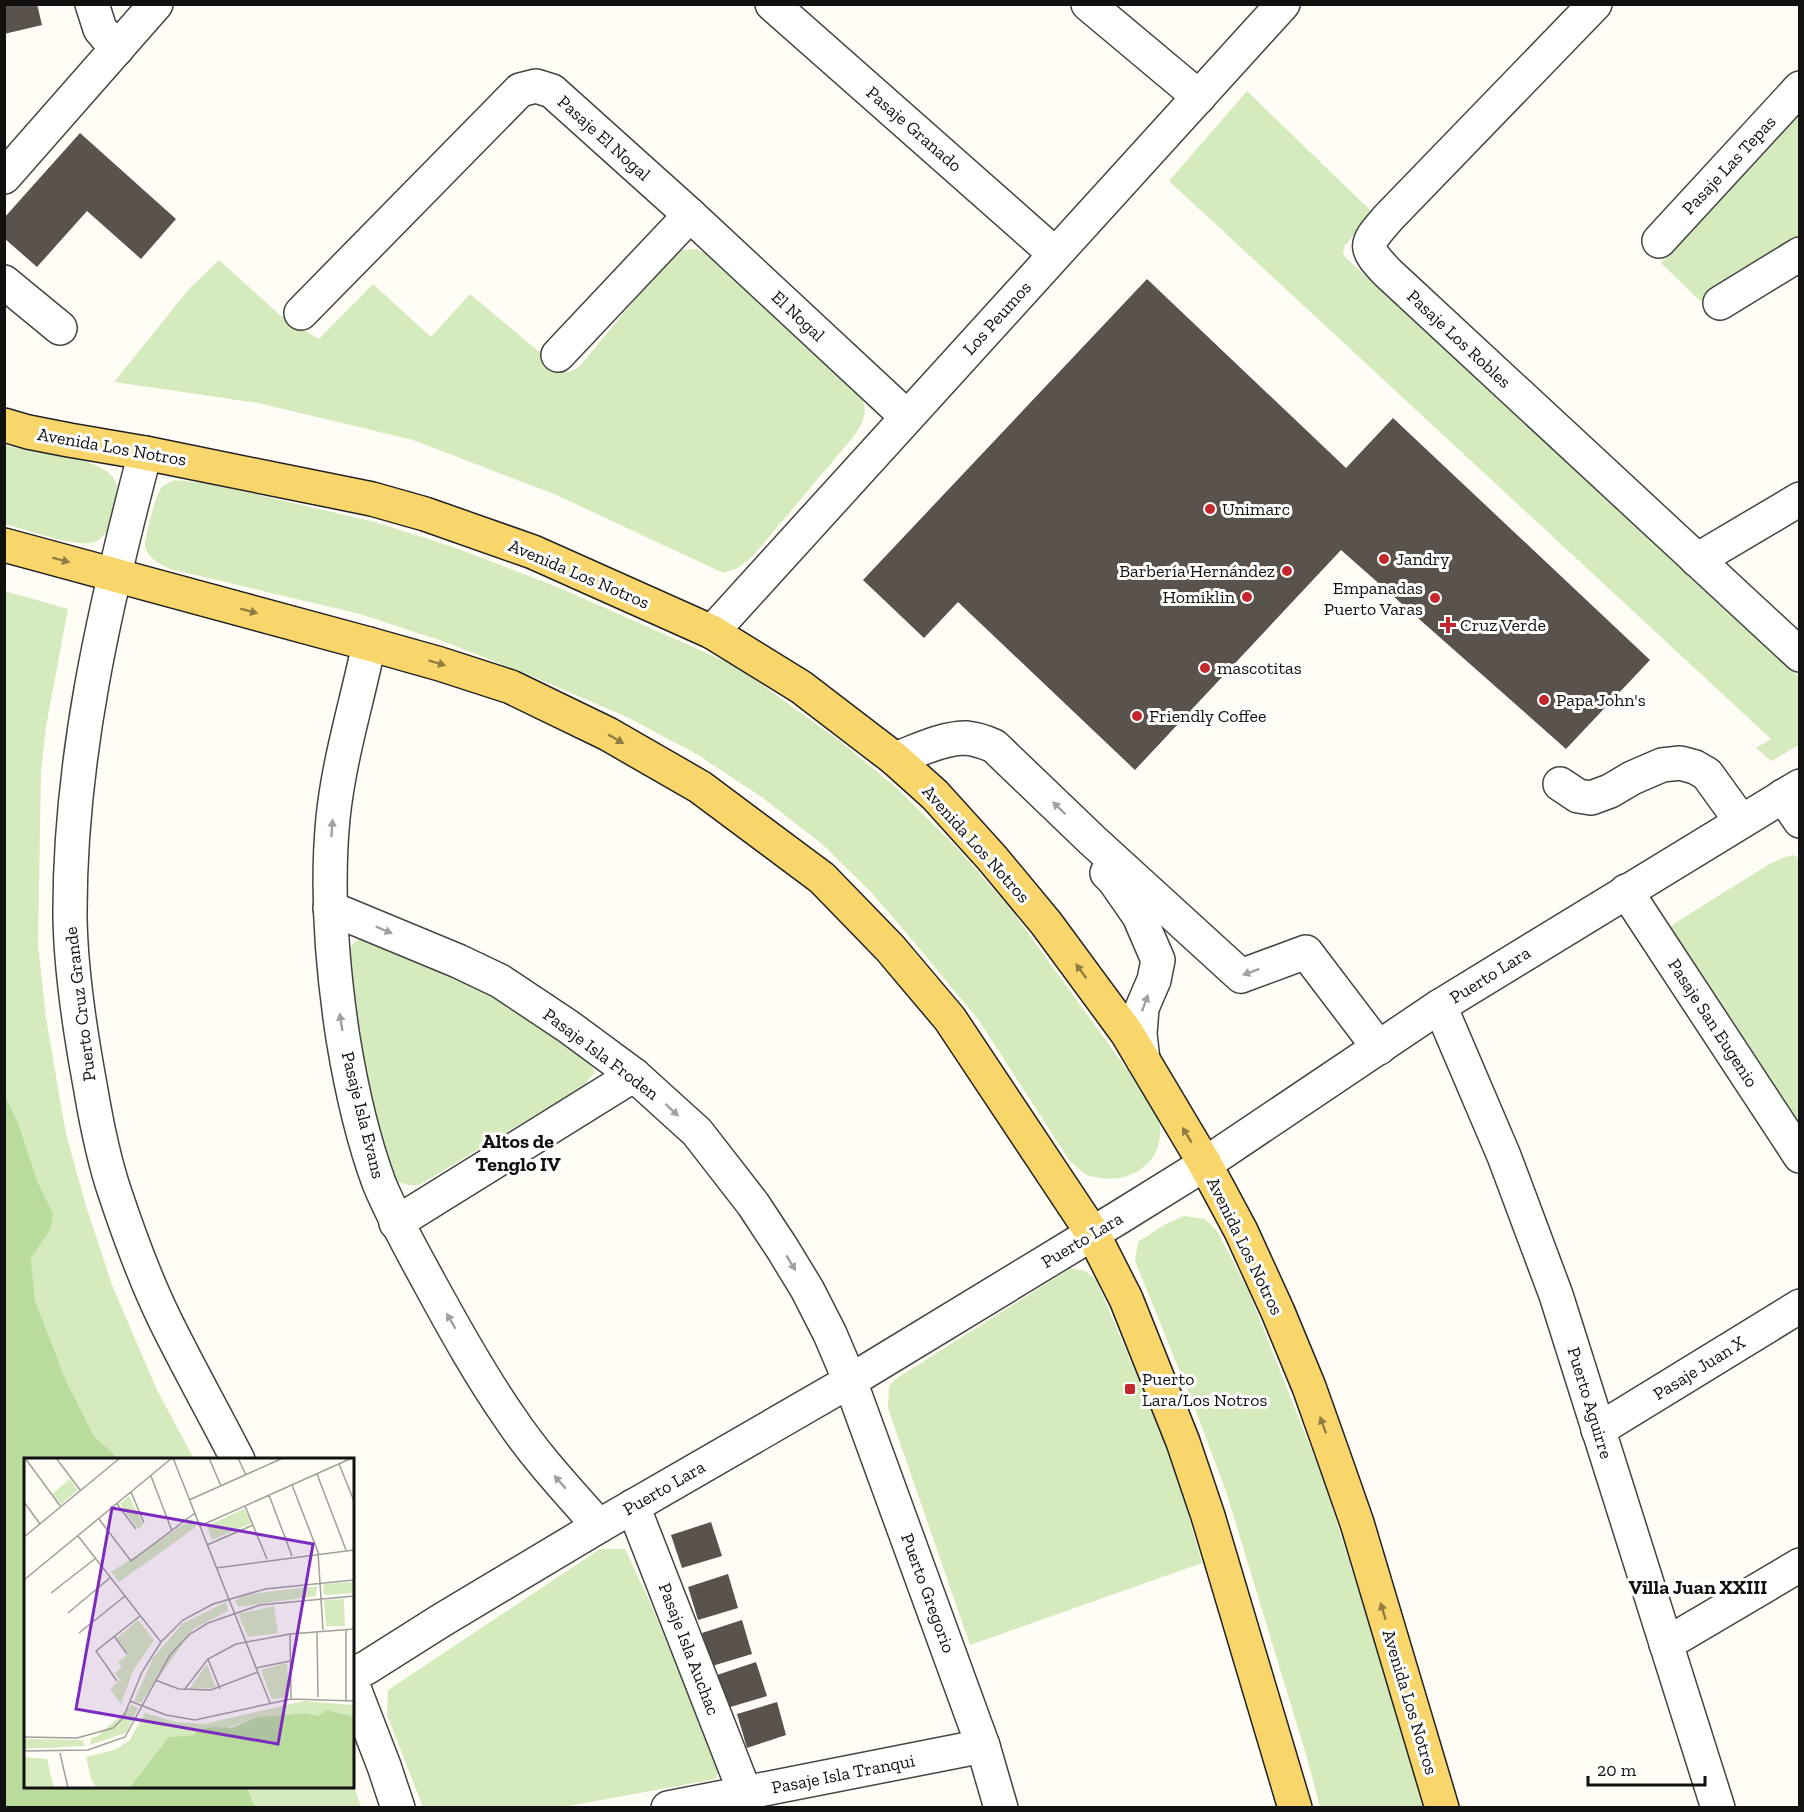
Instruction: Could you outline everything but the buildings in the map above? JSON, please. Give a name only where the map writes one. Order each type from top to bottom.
[{"type":"main road","name":"Avenida Los Notros","points":[[4,424],[38,434],[372,499],[425,514],[533,552],[712,632],[801,687],[895,759],[935,795],[1046,923],[1126,1033],[1205,1164],[1241,1231],[1309,1387],[1357,1523],[1442,1808]]},
{"type":"main road","points":[[4,545],[369,644],[511,687],[608,734],[700,788],[822,878],[890,948],[950,1019],[1093,1234],[1126,1299],[1184,1442],[1215,1538],[1295,1808]]},
{"type":"street","points":[[93,4],[100,29],[117,49]]},
{"type":"street","points":[[4,177],[156,4]]},
{"type":"street","name":"Pasaje Granado","points":[[772,4],[1055,254]]},
{"type":"street","points":[[1088,4],[1198,97]]},
{"type":"street","name":"Los Peumos","points":[[712,632],[1283,4]]},
{"type":"street","name":"Pasaje Los Robles","points":[[1595,4],[1388,218],[1370,239],[1368,249],[1373,258],[1388,273],[1800,655]]},
{"type":"street","name":"Pasaje El Nogal","points":[[301,314],[520,90],[536,86],[552,91],[690,215]]},
{"type":"street","name":"Pasaje Las Tepas","points":[[1659,241],[1800,88]]},
{"type":"street","points":[[558,355],[690,215]]},
{"type":"street","name":"El Nogal","points":[[690,215],[907,417]]},
{"type":"street","points":[[1720,303],[1800,254]]},
{"type":"street","points":[[4,282],[60,328]]},
{"type":"street","name":"Puerto Cruz Grande","points":[[145,453],[115,574],[89,702],[71,856],[70,921],[75,987],[97,1124],[114,1191],[164,1317],[237,1458]]},
{"type":"street","points":[[1697,560],[1800,499]]},
{"type":"street","name":"Pasaje Isla Evans","points":[[369,644],[338,775],[330,865],[330,908],[336,993],[349,1071],[366,1143],[396,1223],[484,1378],[539,1458],[599,1526]]},
{"type":"street","points":[[895,759],[940,743],[964,738],[979,740],[994,746],[1092,840],[1241,976],[1306,952],[1379,1048]]},
{"type":"street","points":[[1560,783],[1578,796],[1591,798],[1662,765],[1680,763],[1695,767],[1707,774],[1741,821]]},
{"type":"street","name":"Puerto Lara","points":[[354,1673],[599,1526],[850,1381],[1093,1234],[1205,1164],[1440,1006],[1741,821],[1794,801]]},
{"type":"street","points":[[1092,840],[1105,872],[1114,880],[1139,916],[1158,960],[1154,980],[1142,1008],[1140,1034],[1143,1060]]},
{"type":"street","name":"Pasaje San Eugenio","points":[[1626,891],[1800,1156]]},
{"type":"street","name":"Pasaje Isla Froden","points":[[330,908],[500,981],[569,1027],[634,1075],[697,1132],[753,1204],[782,1248],[807,1289],[850,1381]]},
{"type":"street","name":"Puerto Aguirre","points":[[1440,1006],[1504,1156],[1556,1295],[1718,1808]]},
{"type":"street","points":[[396,1223],[634,1075]]},
{"type":"street","name":"Pasaje Juan X","points":[[1598,1430],[1800,1306]]},
{"type":"street","name":"Puerto Gregorio","points":[[850,1381],[983,1746],[1001,1808]]},
{"type":"street","name":"Pasaje Isla Auchac","points":[[633,1506],[745,1793]]},
{"type":"street","points":[[1666,1644],[1800,1565]]},
{"type":"street","points":[[354,1688],[398,1808]]},
{"type":"street","name":"Pasaje Isla Tranqui","points":[[668,1808],[983,1746]]},
{"type":"green space","points":[[1247,91],[1372,212],[1344,247],[1345,257],[1799,677],[1799,745],[1771,761],[1756,748],[1771,739],[1169,181]]},
{"type":"green space","points":[[1799,107],[1799,238],[1700,301],[1661,263]]},
{"type":"green space","points":[[696,249],[711,256],[859,390],[865,409],[861,424],[854,436],[753,556],[738,568],[723,573],[554,494],[413,440],[258,403],[114,382],[189,289],[219,260],[281,316],[319,339],[373,284],[431,337],[470,294],[562,371],[570,372],[579,367],[672,255],[681,250]]},
{"type":"green space","points":[[4,445],[75,458],[100,467],[110,474],[117,486],[117,495],[112,520],[104,535],[96,541],[82,543],[60,540],[5,524]]},
{"type":"green space","points":[[174,480],[212,484],[375,522],[456,548],[560,588],[736,666],[841,742],[899,790],[957,848],[1013,912],[1149,1100],[1160,1126],[1156,1152],[1150,1161],[1133,1173],[1112,1179],[1089,1176],[1069,1160],[980,1022],[871,892],[822,844],[763,798],[698,755],[629,718],[445,642],[360,614],[170,569],[155,561],[145,547],[148,526],[160,491],[163,486]]},
{"type":"green space","points":[[5,591],[68,609],[46,727],[41,771],[38,945],[46,1018],[66,1134],[86,1206],[112,1285],[157,1390],[193,1458],[118,1458],[94,1436],[66,1381],[35,1300],[31,1259],[51,1228],[19,1125],[5,1095]]},
{"type":"green space","points":[[1793,855],[1799,858],[1799,1140],[1669,929],[1771,863]]},
{"type":"green space","points":[[364,937],[498,995],[591,1058],[594,1073],[584,1086],[419,1185],[397,1182],[365,1070],[349,951],[354,942]]},
{"type":"green space","points":[[5,1095],[19,1125],[37,1181],[53,1214],[51,1228],[31,1259],[35,1300],[66,1381],[94,1436],[118,1458],[24,1458],[24,1788],[247,1788],[255,1807],[5,1807]]},
{"type":"green space","points":[[1184,1216],[1205,1219],[1217,1231],[1248,1290],[1325,1484],[1426,1807],[1320,1807],[1226,1491],[1135,1261],[1138,1242],[1164,1225]]},
{"type":"green space","points":[[1071,1268],[1085,1271],[1096,1280],[1162,1434],[1202,1563],[970,1645],[888,1408],[889,1387],[894,1380]]},
{"type":"green space","points":[[600,1549],[625,1549],[650,1602],[719,1769],[716,1779],[563,1807],[423,1807],[387,1715],[388,1690]]},
{"type":"green space","points":[[354,1787],[361,1807],[255,1807],[247,1788]]},
{"type":"place","name":"Unimarc","points":[[1210,509]]},
{"type":"place","name":"Jandry","points":[[1384,559]]},
{"type":"place","name":"Barbería Hernández","points":[[1287,571]]},
{"type":"place","name":"Homiklin","points":[[1247,597]]},
{"type":"place","name":"Empanadas Puerto Varas","points":[[1435,598]]},
{"type":"place","name":"Cruz Verde","points":[[1448,625]]},
{"type":"place","name":"mascotitas","points":[[1205,668]]},
{"type":"place","name":"Papa John's","points":[[1544,700]]},
{"type":"place","name":"Friendly Coffee","points":[[1137,716]]},
{"type":"place","name":"Puerto Lara/Los Notros","points":[[1130,1389]]},
{"type":"district","name":"Altos de Tenglo IV","points":[[518,1152]]},
{"type":"district","name":"Villa Juan XXIII","points":[[1698,1587]]}]
